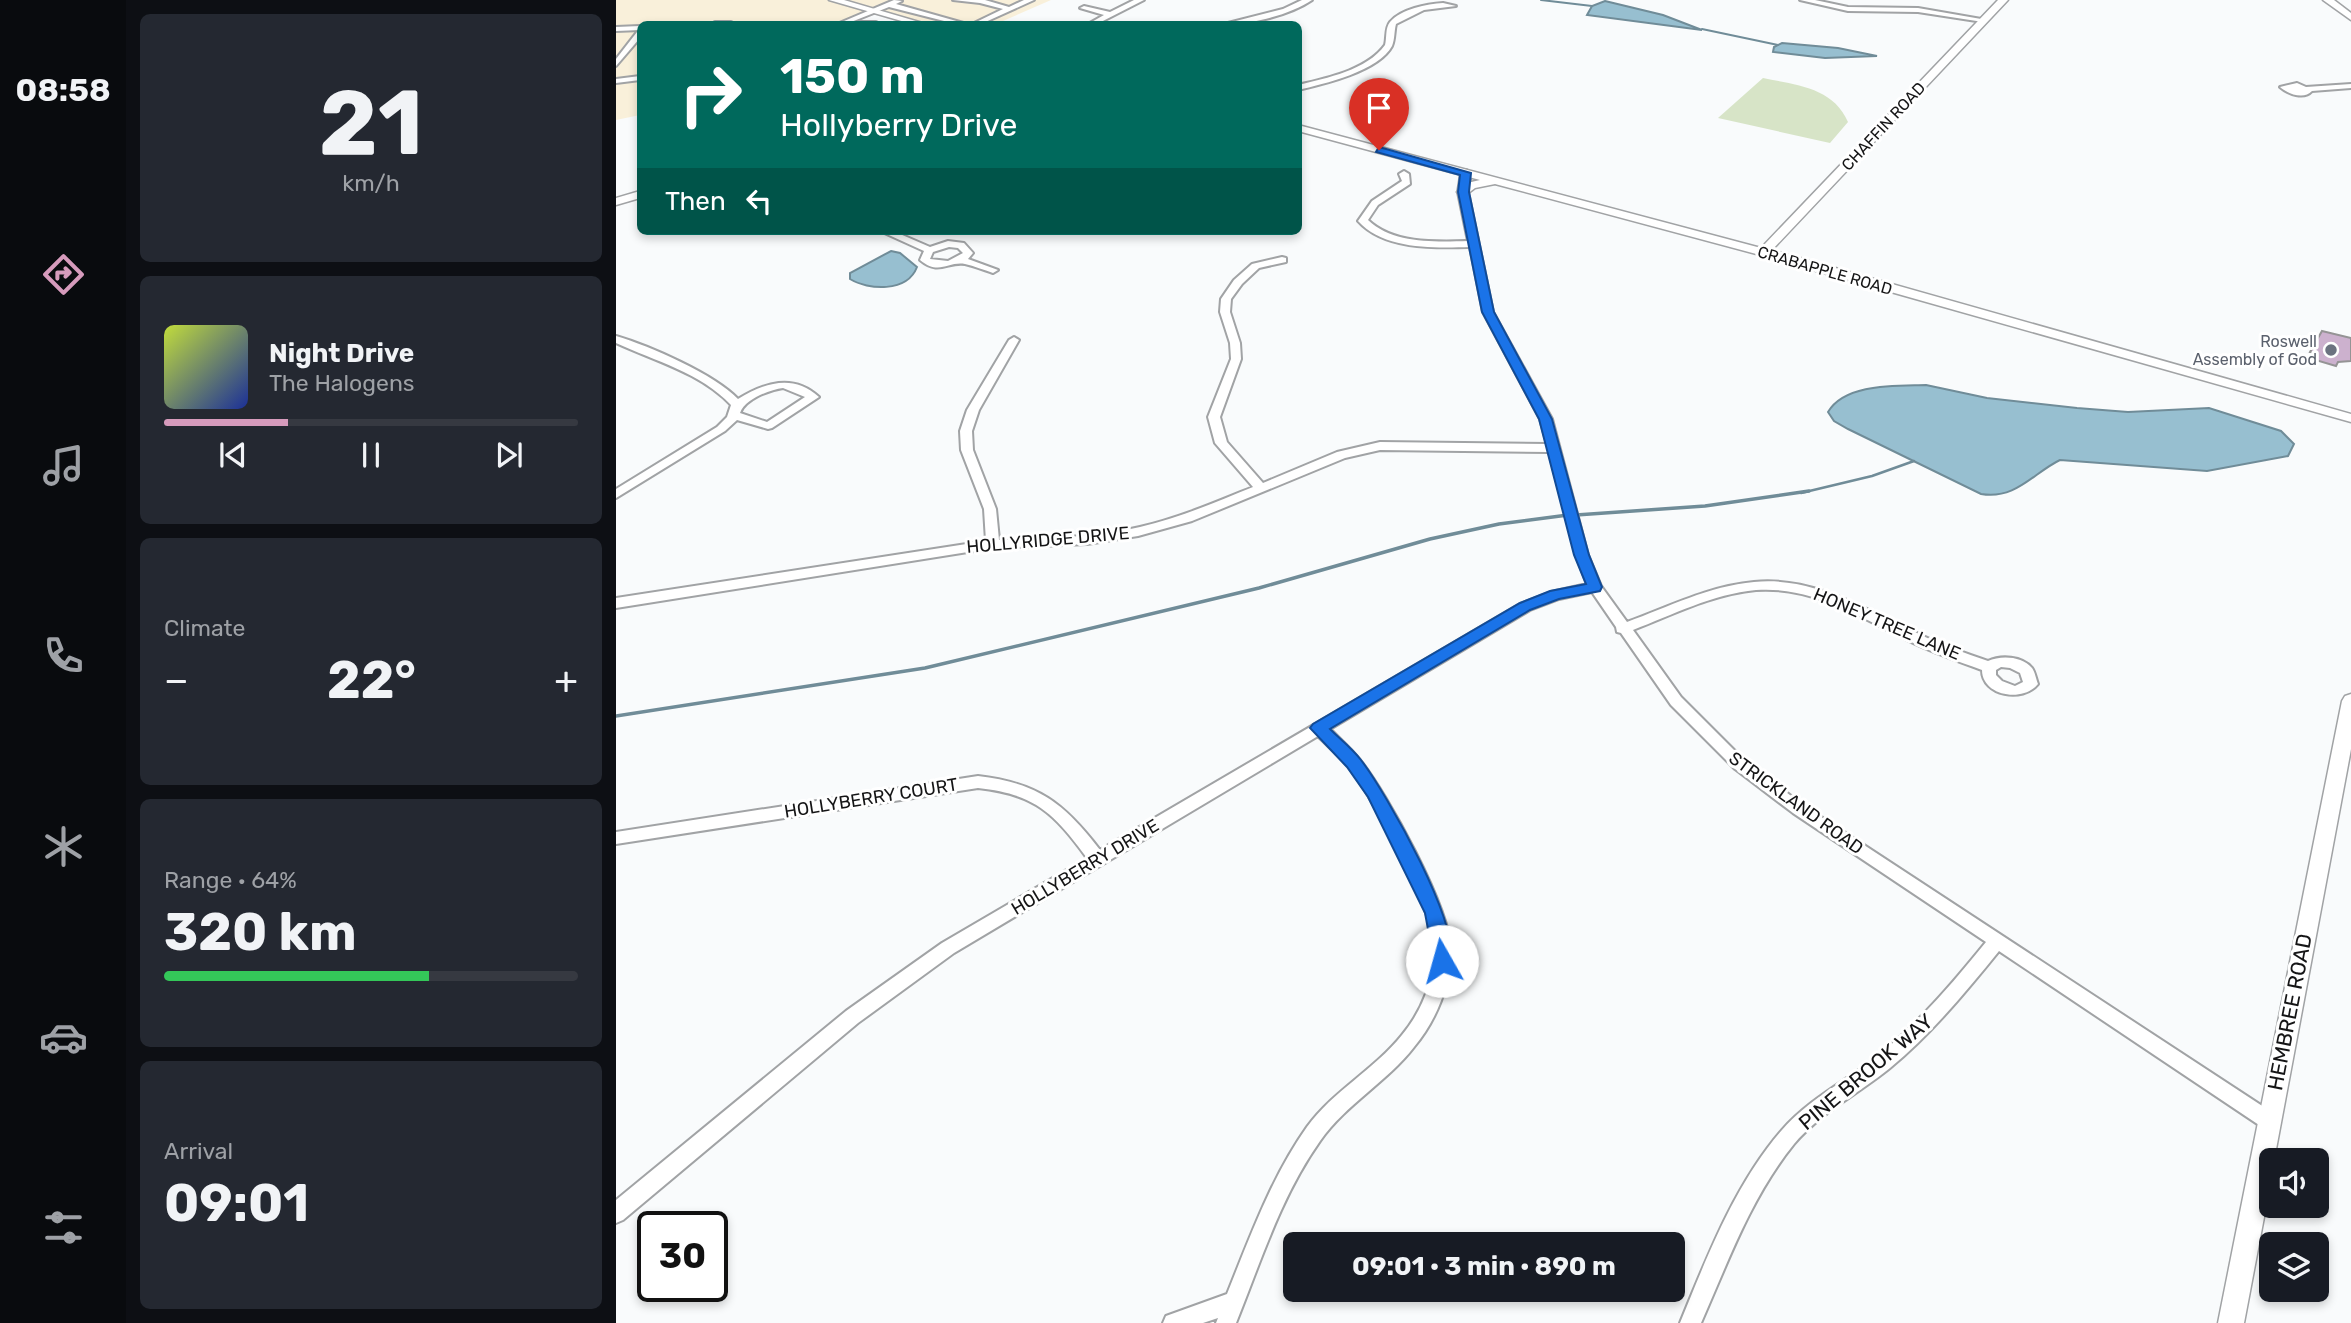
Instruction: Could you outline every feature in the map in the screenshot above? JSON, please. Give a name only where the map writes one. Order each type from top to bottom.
[{"type":"street","points":[[834,0],[910,21]]},
{"type":"street","points":[[848,21],[901,0]]},
{"type":"street","points":[[957,0],[980,1],[1010,9]]},
{"type":"street","points":[[982,21],[1030,0]]},
{"type":"street","points":[[1097,21],[1140,0]]},
{"type":"street","points":[[1241,21],[1284,11],[1308,0]]},
{"type":"street","points":[[1804,0],[1848,9],[1952,14],[1983,20]]},
{"type":"street","name":"CHAFFIN ROAD","points":[[1769,247],[2003,0]]},
{"type":"street","points":[[2328,0],[2350,17]]},
{"type":"street","points":[[1302,87],[1348,73],[1379,54],[1389,46],[1393,23],[1410,12],[1436,4],[1452,6]]},
{"type":"street","points":[[890,5],[951,21]]},
{"type":"street","points":[[1084,8],[1110,14]]},
{"type":"street","points":[[616,29],[637,33]]},
{"type":"street","points":[[616,64],[637,38]]},
{"type":"street","points":[[616,80],[637,78]]},
{"type":"street","points":[[2307,89],[2351,86]]},
{"type":"street","name":"CRABAPPLE ROAD","points":[[1302,129],[1741,246],[1769,247],[2351,418]]},
{"type":"street","points":[[1358,144],[1393,140]]},
{"type":"street","name":"STRICKLAND ROAD","points":[[1466,173],[1463,192],[1488,312],[1500,338],[1538,400],[1582,555],[1595,587],[1622,629],[1676,701],[1740,765],[1798,809],[2269,1121]]},
{"type":"street","points":[[1404,174],[1407,181],[1371,205],[1365,214],[1363,222],[1369,230],[1387,237],[1438,244],[1475,244]]},
{"type":"street","points":[[1463,192],[1471,185],[1496,181]]},
{"type":"street","points":[[616,202],[637,195]]},
{"type":"street","points":[[894,235],[929,250]]},
{"type":"street","points":[[961,260],[968,253],[961,245],[941,245],[929,250],[924,257],[934,265],[961,260],[993,270]]},
{"type":"street","points":[[1261,488],[1222,443],[1214,417],[1236,359],[1235,343],[1225,312],[1226,299],[1238,282],[1256,266],[1282,260]]},
{"type":"street","points":[[616,339],[730,394],[735,410],[768,426],[813,397],[781,384],[771,385],[735,410],[721,429],[616,494]]},
{"type":"street","points":[[993,544],[990,509],[967,450],[966,431],[973,410],[1014,340]]},
{"type":"street","name":"HOLLYRIDGE DRIVE","points":[[616,603],[993,544],[1087,540],[1138,532],[1188,518],[1341,455],[1380,446],[1553,448]]},
{"type":"street","name":"HONEY TREE LANE","points":[[1622,629],[1730,590],[1756,585],[1785,586],[1834,598],[1916,638],[1989,667]]},
{"type":"street","name":"HOLLYBERRY DRIVE","points":[[616,1213],[902,979],[1097,859],[1525,607],[1556,595],[1595,587]]},
{"type":"street","name":"HEMBREE ROAD","points":[[2231,1323],[2351,701]]},
{"type":"street","points":[[1226,1323],[1276,1197],[1297,1157],[1335,1107],[1399,1051],[1418,1029],[1435,996],[1442,961],[1441,936],[1434,913],[1375,793],[1353,762],[1319,728]]},
{"type":"street","name":"HOLLYBERRY COURT","points":[[616,838],[978,782],[1016,787],[1047,801],[1066,817],[1097,859]]},
{"type":"street","name":"PINE BROOK WAY","points":[[1690,1323],[1747,1200],[1790,1135],[1812,1114],[1882,1063],[1924,1027],[1997,941]]},
{"type":"street","points":[[1173,1323],[1235,1302]]},
{"type":"shaded area","points":[[616,0],[1051,0],[1003,21],[916,21],[878,11],[855,21],[637,21],[637,116],[616,120]]},
{"type":"green space","points":[[1763,78],[1800,86],[1823,95],[1833,101],[1848,122],[1830,143],[1718,118]]},
{"type":"water","points":[[1605,1],[1663,15],[1702,30],[1587,15],[1592,6]]},
{"type":"water","points":[[1782,43],[1838,48],[1877,56],[1825,58],[1773,52],[1774,47]]},
{"type":"water","points":[[891,251],[900,253],[917,267],[905,281],[876,287],[850,279],[850,273]]},
{"type":"water","points":[[1926,385],[1987,398],[2077,408],[2128,412],[2209,408],[2281,431],[2294,444],[2288,456],[2207,471],[2060,460],[2024,484],[1993,495],[1981,494],[1848,429],[1834,421],[1828,412],[1846,396],[1859,391],[1886,386]]},
{"type":"building","name":"Roswell Assembly of God","points":[[2322,331],[2351,338],[2351,361],[2338,362],[2336,366],[2312,359],[2315,353],[2310,352]]},
{"type":"waterway","points":[[1541,0],[1592,6]]},
{"type":"waterway","points":[[1702,29],[1778,45]]},
{"type":"waterway","points":[[1801,493],[1872,476],[1914,461]]},
{"type":"waterway","points":[[1576,515],[1705,506],[1809,491]]},
{"type":"waterway","points":[[616,716],[925,668],[1259,588],[1430,539],[1499,524],[1568,515]]},
{"type":"place","name":"Roswell Assembly of God","points":[[2331,350]]},
{"type":"route","points":[[1379,150],[1466,173],[1463,192],[1488,312],[1500,338],[1538,400],[1582,555],[1595,587],[1556,595],[1525,607],[1319,728],[1353,762],[1375,793],[1434,913],[1441,936],[1442,961]]}]
